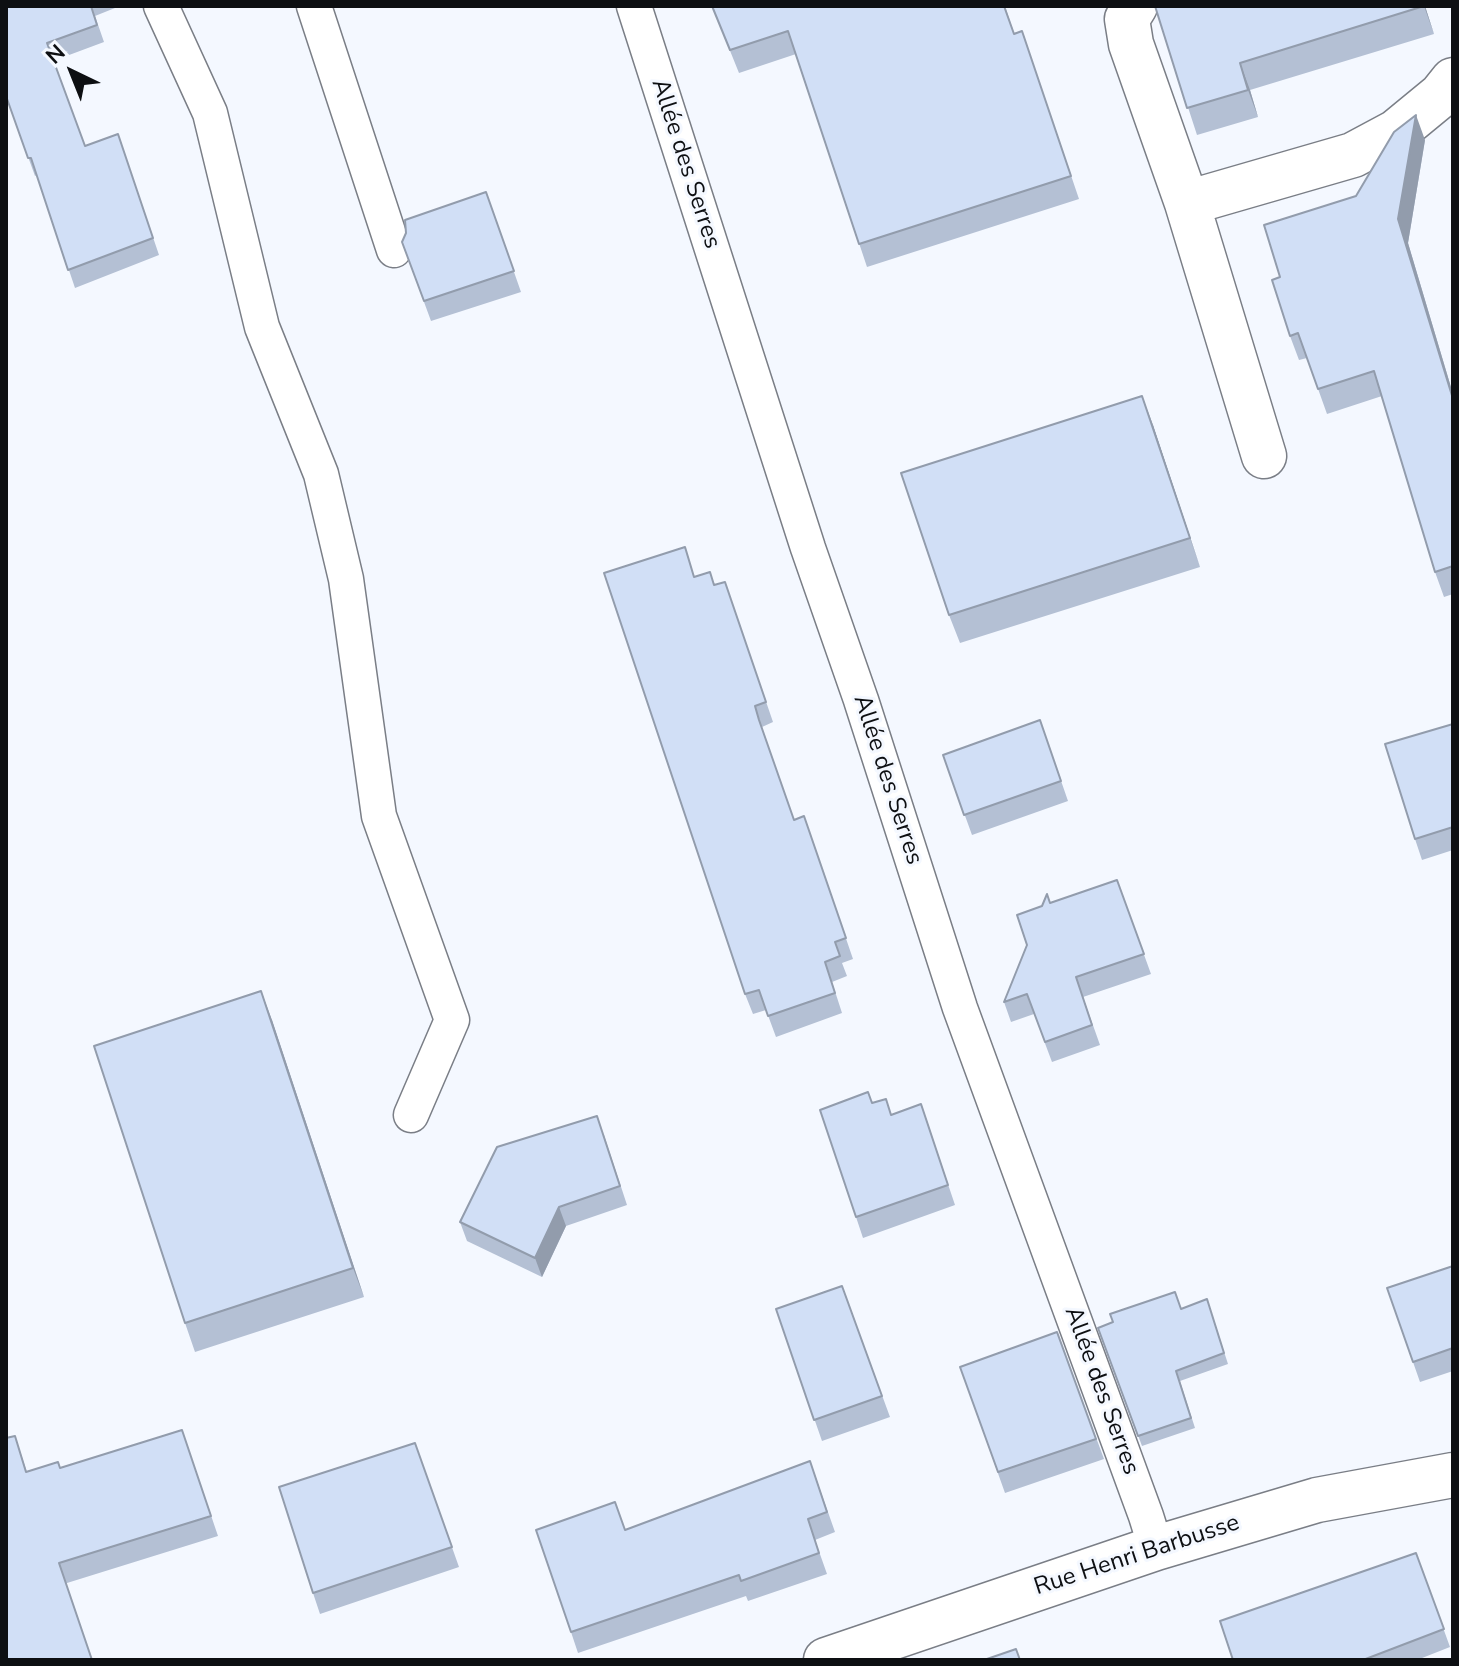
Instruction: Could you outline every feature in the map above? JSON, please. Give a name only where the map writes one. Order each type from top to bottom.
[{"type":"street","points":[[1135,6],[1127,19],[1131,44],[1187,203],[1264,456]]},
{"type":"street","points":[[1187,203],[1353,155],[1396,132],[1441,95],[1453,80]]},
{"type":"street","name":"Rue Henri Barbusse","points":[[826,1660],[1156,1548],[1317,1500],[1453,1475]]},
{"type":"lane","points":[[161,6],[210,113],[262,327],[321,474],[346,579],[379,816],[452,1020],[411,1115]]},
{"type":"lane","points":[[314,6],[394,250]]},
{"type":"lane","name":"Allée des Serres","points":[[634,6],[960,1008],[1156,1548]]},
{"type":"building","points":[[6,6],[91,6],[97,25],[47,43],[85,146],[118,134],[153,238],[68,270],[31,158],[28,158],[6,96]]},
{"type":"building","points":[[712,6],[1004,6],[1014,34],[1022,31],[1071,176],[859,244],[788,31],[730,50]]},
{"type":"building","points":[[1155,6],[1424,6],[1240,63],[1248,90],[1187,108]]},
{"type":"building","points":[[1416,115],[1398,219],[1453,399],[1453,566],[1435,572],[1374,371],[1318,389],[1298,333],[1290,336],[1272,280],[1280,277],[1264,225],[1356,196],[1394,132]]},
{"type":"building","points":[[486,192],[514,271],[424,301],[402,242],[406,233],[405,220]]},
{"type":"building","points":[[1142,396],[1190,538],[949,615],[901,473]]},
{"type":"building","points":[[685,547],[694,577],[710,572],[714,585],[725,582],[766,702],[755,706],[759,720],[794,820],[804,816],[846,938],[835,942],[840,956],[825,962],[835,993],[768,1016],[759,990],[745,994],[604,573]]},
{"type":"building","points":[[1040,720],[1061,781],[964,815],[943,755]]},
{"type":"building","points":[[1453,724],[1453,827],[1415,839],[1385,744]]},
{"type":"building","points":[[1117,880],[1144,954],[1076,977],[1092,1025],[1045,1042],[1027,994],[1004,1002],[1027,945],[1017,915],[1042,906],[1047,894],[1050,903]]},
{"type":"building","points":[[261,991],[353,1268],[185,1323],[94,1046]]},
{"type":"building","points":[[868,1092],[872,1103],[886,1099],[891,1115],[921,1104],[948,1185],[856,1217],[820,1110]]},
{"type":"building","points":[[597,1116],[620,1186],[559,1207],[535,1258],[460,1222],[497,1147]]},
{"type":"building","points":[[1453,1266],[1453,1348],[1413,1362],[1387,1288]]},
{"type":"building","points":[[842,1286],[882,1396],[814,1420],[776,1309]]},
{"type":"building","points":[[1175,1292],[1181,1309],[1207,1299],[1224,1353],[1176,1371],[1191,1418],[1138,1436],[1098,1328],[1113,1322],[1110,1314]]},
{"type":"building","points":[[1057,1332],[1096,1439],[998,1472],[960,1367]]},
{"type":"building","points":[[182,1430],[211,1516],[59,1563],[92,1660],[6,1660],[6,1438],[15,1436],[26,1472],[58,1462],[60,1468]]},
{"type":"building","points":[[415,1443],[452,1547],[313,1593],[279,1487]]},
{"type":"building","points":[[810,1461],[827,1512],[808,1519],[819,1553],[741,1581],[739,1575],[571,1632],[536,1530],[615,1502],[625,1530]]},
{"type":"building","points":[[1416,1553],[1444,1629],[1363,1660],[1233,1660],[1220,1621]]},
{"type":"building","points":[[1016,1649],[1020,1660],[984,1660]]}]
